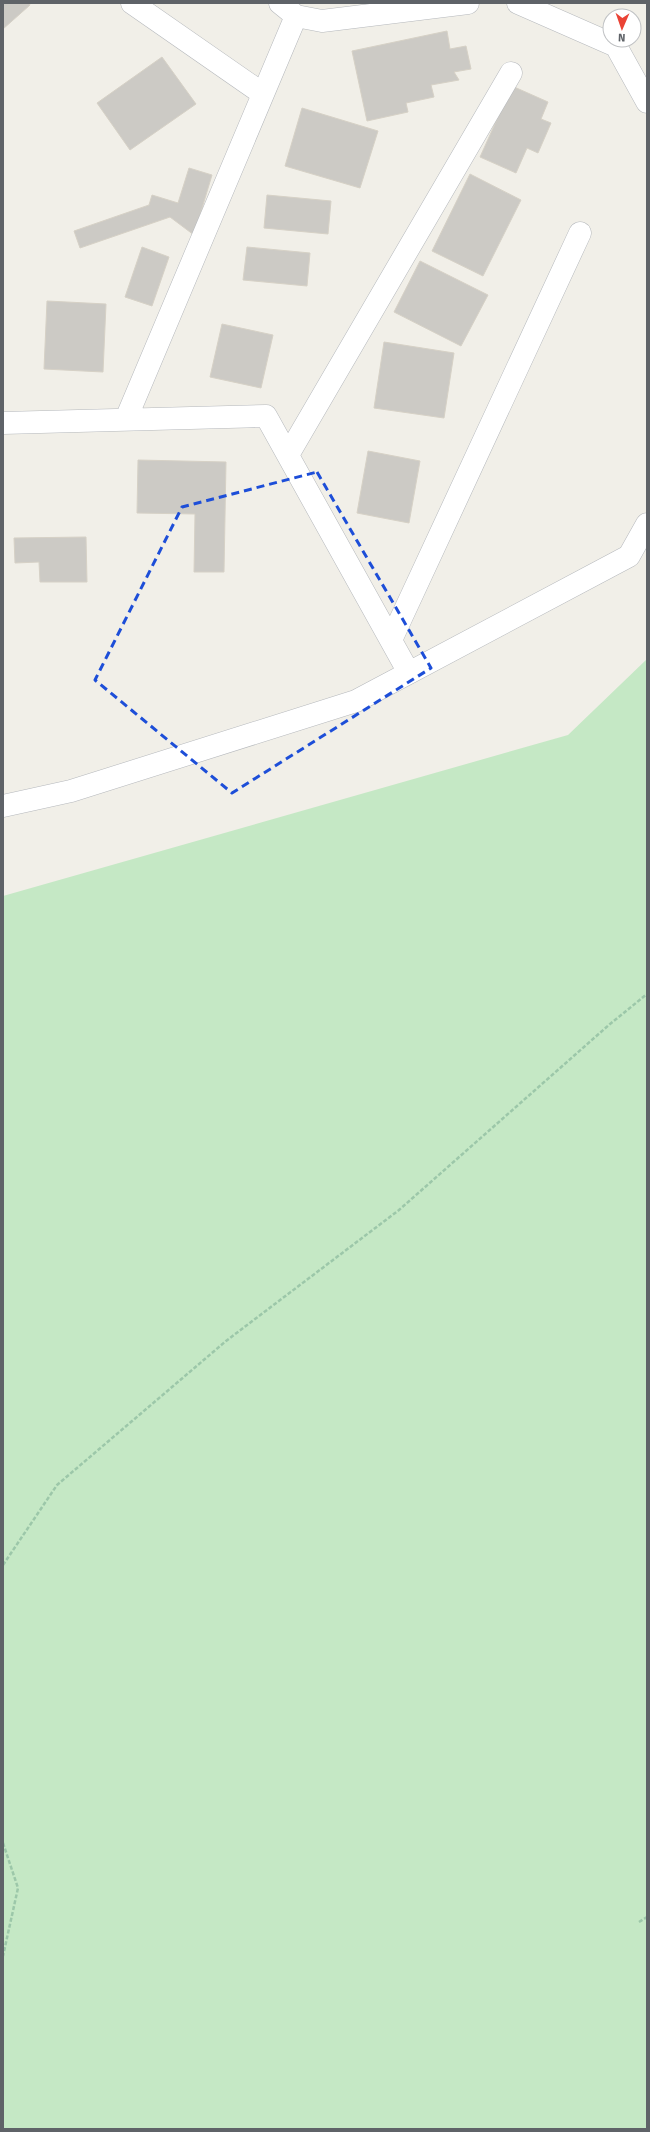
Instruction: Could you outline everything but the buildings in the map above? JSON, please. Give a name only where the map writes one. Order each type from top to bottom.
[{"type":"street","points":[[132,3],[263,94]]},
{"type":"street","points":[[126,418],[263,94],[288,9],[322,21],[468,3]]},
{"type":"street","points":[[518,3],[616,46],[647,102]]},
{"type":"street","points":[[288,455],[512,73]]},
{"type":"street","points":[[391,640],[580,233]]},
{"type":"street","points":[[3,424],[126,418],[266,416],[410,673]]},
{"type":"street","points":[[3,806],[71,791],[356,702],[629,556],[647,524]]},
{"type":"path","points":[[3,1566],[58,1485],[226,1341],[399,1210],[604,1029],[647,994]]},
{"type":"path","points":[[3,1843],[18,1888],[3,1956]]},
{"type":"path","points":[[639,1922],[647,1917]]},
{"type":"highlighted area","points":[[317,472],[431,668],[232,793],[95,680],[182,507]]},
{"type":"green space","points":[[647,659],[647,2129],[3,2129],[3,896],[568,735]]}]
